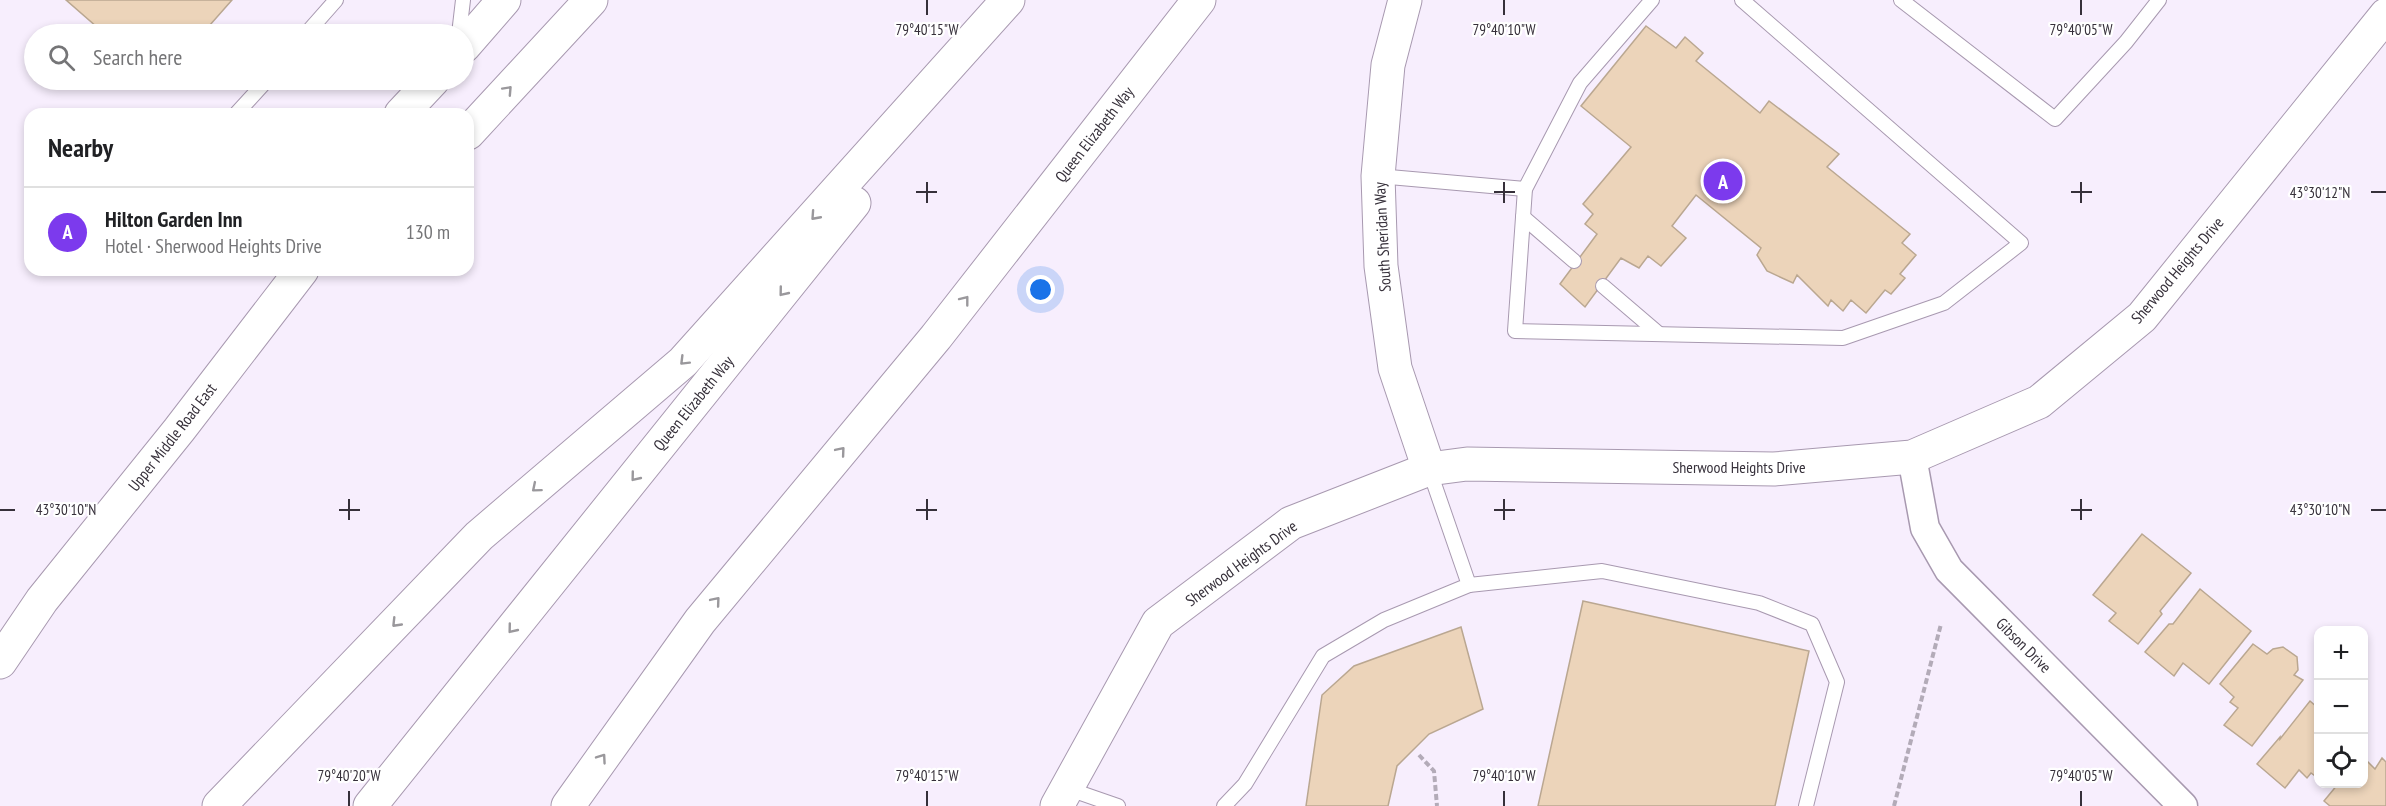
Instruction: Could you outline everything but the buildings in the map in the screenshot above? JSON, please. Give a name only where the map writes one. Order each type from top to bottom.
[{"type":"main road","points":[[474,34],[504,0]]},
{"type":"main road","points":[[474,127],[591,0]]},
{"type":"main road","points":[[219,806],[479,536],[683,362],[1008,0]]},
{"type":"main road","name":"Queen Elizabeth Way","points":[[370,806],[1016,0]]},
{"type":"main road","name":"Queen Elizabeth Way","points":[[568,806],[700,621],[936,337],[1199,0]]},
{"type":"main road","name":"South Sheridan Way","points":[[1405,0],[1388,65],[1378,176],[1381,266],[1395,368],[1430,470]]},
{"type":"main road","name":"Sherwood Heights Drive","points":[[1061,797],[1158,622],[1292,523],[1430,470],[1467,464],[1774,470],[1912,458],[2039,402],[2142,317],[2386,15]]},
{"type":"main road","points":[[407,108],[424,90]]},
{"type":"main road","name":"Upper Middle Road East","points":[[0,662],[42,600],[297,276]]},
{"type":"street","name":"Gibson Drive","points":[[1912,458],[1925,528],[1949,570],[2183,806]]},
{"type":"lane","points":[[315,24],[336,0]]},
{"type":"lane","points":[[460,24],[463,0]]},
{"type":"lane","points":[[1652,0],[1580,83],[1525,189],[1515,331],[1843,338],[1944,303],[2020,243],[1742,0]]},
{"type":"lane","points":[[1901,0],[2055,119],[2126,42],[2159,0]]},
{"type":"lane","points":[[241,108],[258,90]]},
{"type":"lane","points":[[1378,176],[1525,189]]},
{"type":"lane","points":[[1523,217],[1574,261]]},
{"type":"lane","points":[[1603,286],[1658,333]]},
{"type":"lane","points":[[1430,470],[1469,585]]},
{"type":"lane","points":[[1224,806],[1245,784],[1323,656],[1384,620],[1469,585],[1602,571],[1759,603],[1812,624],[1837,682],[1806,806]]},
{"type":"lane","points":[[1061,797],[1118,806]]},
{"type":"path","points":[[1894,806],[1941,624]]},
{"type":"path","points":[[1419,755],[1434,771],[1437,806]]},
{"type":"place","name":"Hilton Garden Inn","points":[[1723,181]]}]
